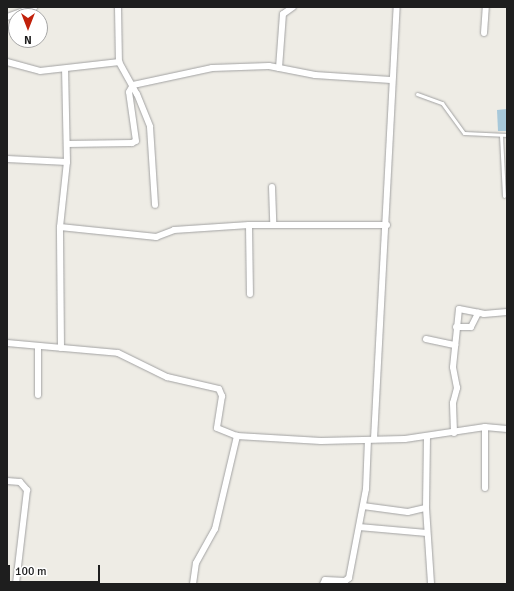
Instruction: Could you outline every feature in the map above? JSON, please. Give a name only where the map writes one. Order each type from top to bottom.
[{"type":"street","points":[[7,17],[34,7]]},
{"type":"street","points":[[118,7],[119,62],[133,85],[150,126],[156,205]]},
{"type":"street","points":[[279,68],[284,14],[293,7]]},
{"type":"street","points":[[323,584],[325,580],[345,581],[349,578],[363,506],[371,439],[387,226],[391,80],[397,7]]},
{"type":"street","points":[[484,33],[486,7]]},
{"type":"street","points":[[7,62],[40,72],[119,62]]},
{"type":"street","points":[[67,144],[136,141],[129,92],[133,85],[212,68],[244,64],[362,80],[391,80]]},
{"type":"street","points":[[61,348],[60,227],[67,162],[65,69]]},
{"type":"street","points":[[7,159],[67,162]]},
{"type":"street","points":[[272,187],[272,226]]},
{"type":"street","points":[[60,227],[156,237],[174,230],[249,226],[387,226]]},
{"type":"street","points":[[249,226],[250,294]]},
{"type":"street","points":[[454,433],[453,403],[458,388],[453,368],[459,309],[478,313],[507,312]]},
{"type":"street","points":[[456,327],[471,327],[478,313]]},
{"type":"street","points":[[426,339],[455,345]]},
{"type":"street","points":[[7,343],[118,353],[167,377],[219,389],[222,396],[217,428],[237,436],[371,439],[427,437],[485,427],[507,429]]},
{"type":"street","points":[[38,346],[38,395]]},
{"type":"street","points":[[485,427],[485,488]]},
{"type":"street","points":[[193,584],[196,562],[216,529],[237,436]]},
{"type":"street","points":[[427,437],[426,508],[431,584]]},
{"type":"street","points":[[7,481],[20,482],[27,490],[16,584]]},
{"type":"street","points":[[363,506],[408,512],[426,508]]},
{"type":"street","points":[[359,527],[427,533]]},
{"type":"lane","points":[[416,94],[442,103],[464,133],[507,135]]},
{"type":"lane","points":[[500,135],[504,196]]},
{"type":"water","points":[[507,109],[507,131],[498,131],[497,110]]}]
